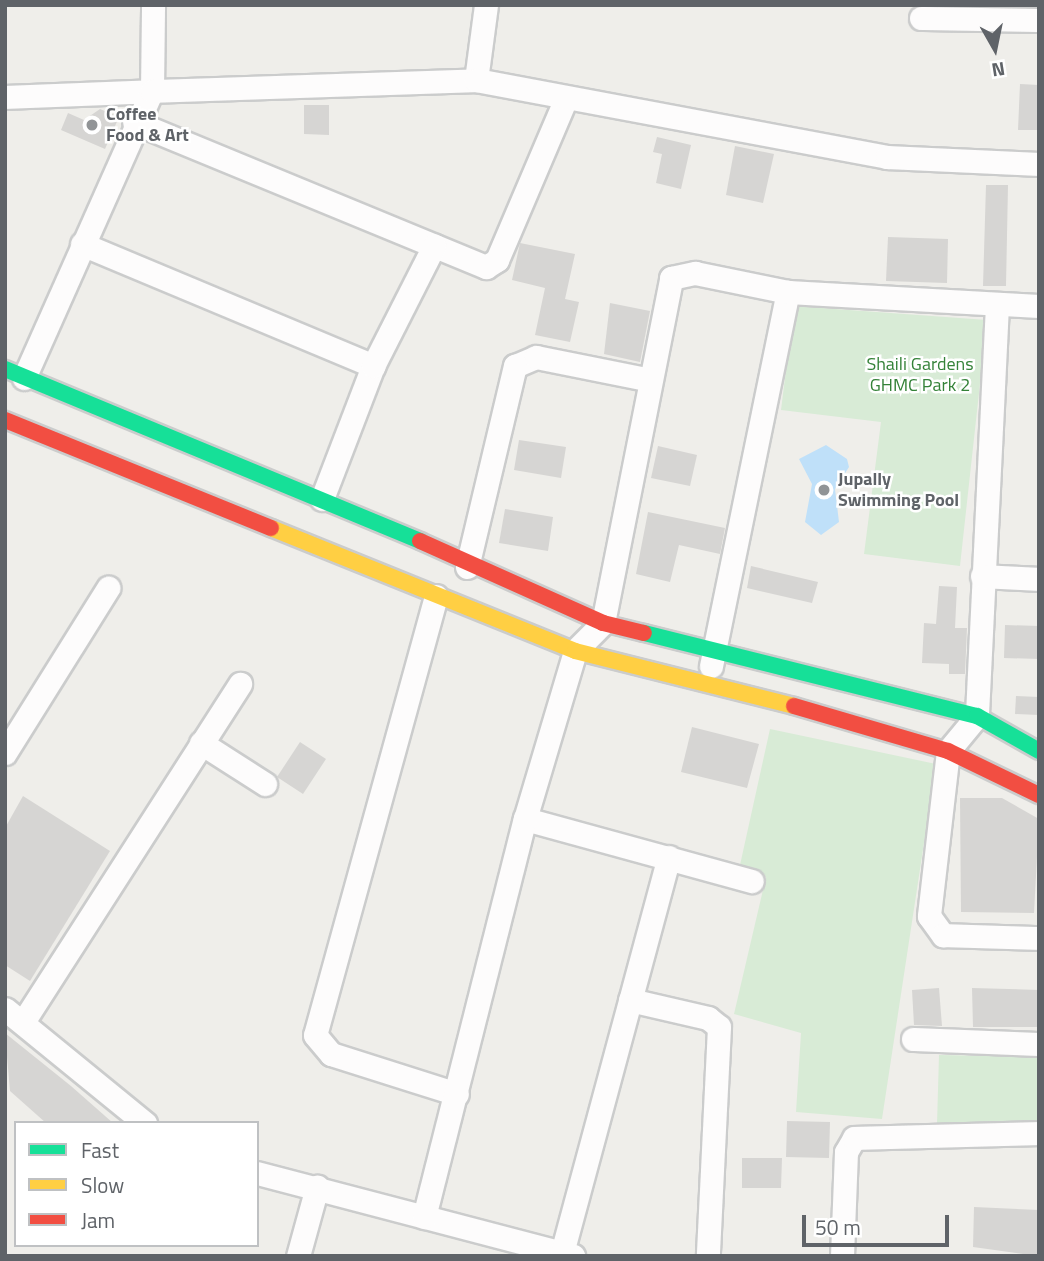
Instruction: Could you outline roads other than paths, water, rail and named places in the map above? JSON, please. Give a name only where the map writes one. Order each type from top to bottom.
[{"type":"street","points":[[153,5],[152,91],[134,122],[82,244],[15,373],[6,423],[575,651],[705,689],[948,751],[1039,795]]},
{"type":"street","points":[[476,80],[486,5]]},
{"type":"street","points":[[921,18],[1039,20]]},
{"type":"street","points":[[5,97],[476,80],[887,157],[1039,164]]},
{"type":"street","points":[[134,122],[481,266],[494,264],[566,98]]},
{"type":"street","points":[[82,244],[373,366]]},
{"type":"street","points":[[322,499],[373,366],[434,246]]},
{"type":"street","points":[[424,1217],[526,819],[575,651],[603,623],[646,379],[674,275],[695,273],[788,292],[1039,306]]},
{"type":"street","points":[[705,689],[788,292]]},
{"type":"street","points":[[997,305],[977,716],[948,751],[931,925],[943,935],[1039,938]]},
{"type":"street","points":[[467,567],[515,366],[537,357],[646,379]]},
{"type":"street","points":[[15,373],[322,499],[467,567],[603,623],[714,653],[977,716],[1039,751]]},
{"type":"street","points":[[982,576],[1039,579]]},
{"type":"street","points":[[5,753],[108,587]]},
{"type":"street","points":[[436,596],[316,1035],[331,1054],[457,1094]]},
{"type":"street","points":[[143,1121],[14,1016],[240,684]]},
{"type":"street","points":[[201,743],[265,784]]},
{"type":"street","points":[[526,819],[752,881]]},
{"type":"street","points":[[259,1173],[568,1255],[630,1000],[669,857]]},
{"type":"street","points":[[630,1000],[708,1018],[719,1027],[708,1256]]},
{"type":"street","points":[[913,1039],[1039,1044]]},
{"type":"street","points":[[842,1256],[846,1152],[854,1138],[1039,1133]]},
{"type":"street","points":[[298,1256],[317,1187]]},
{"type":"water","name":"Jupally Swimming Pool","points":[[826,445],[847,459],[849,467],[835,489],[839,522],[821,535],[805,522],[812,484],[799,459]]},
{"type":"place","name":"Coffee Food & Art","points":[[92,125]]},
{"type":"place","name":"Jupally Swimming Pool","points":[[824,490]]},
{"type":"park label","name":"Shaili Gardens GHMC Park 2","points":[[920,375]]}]
